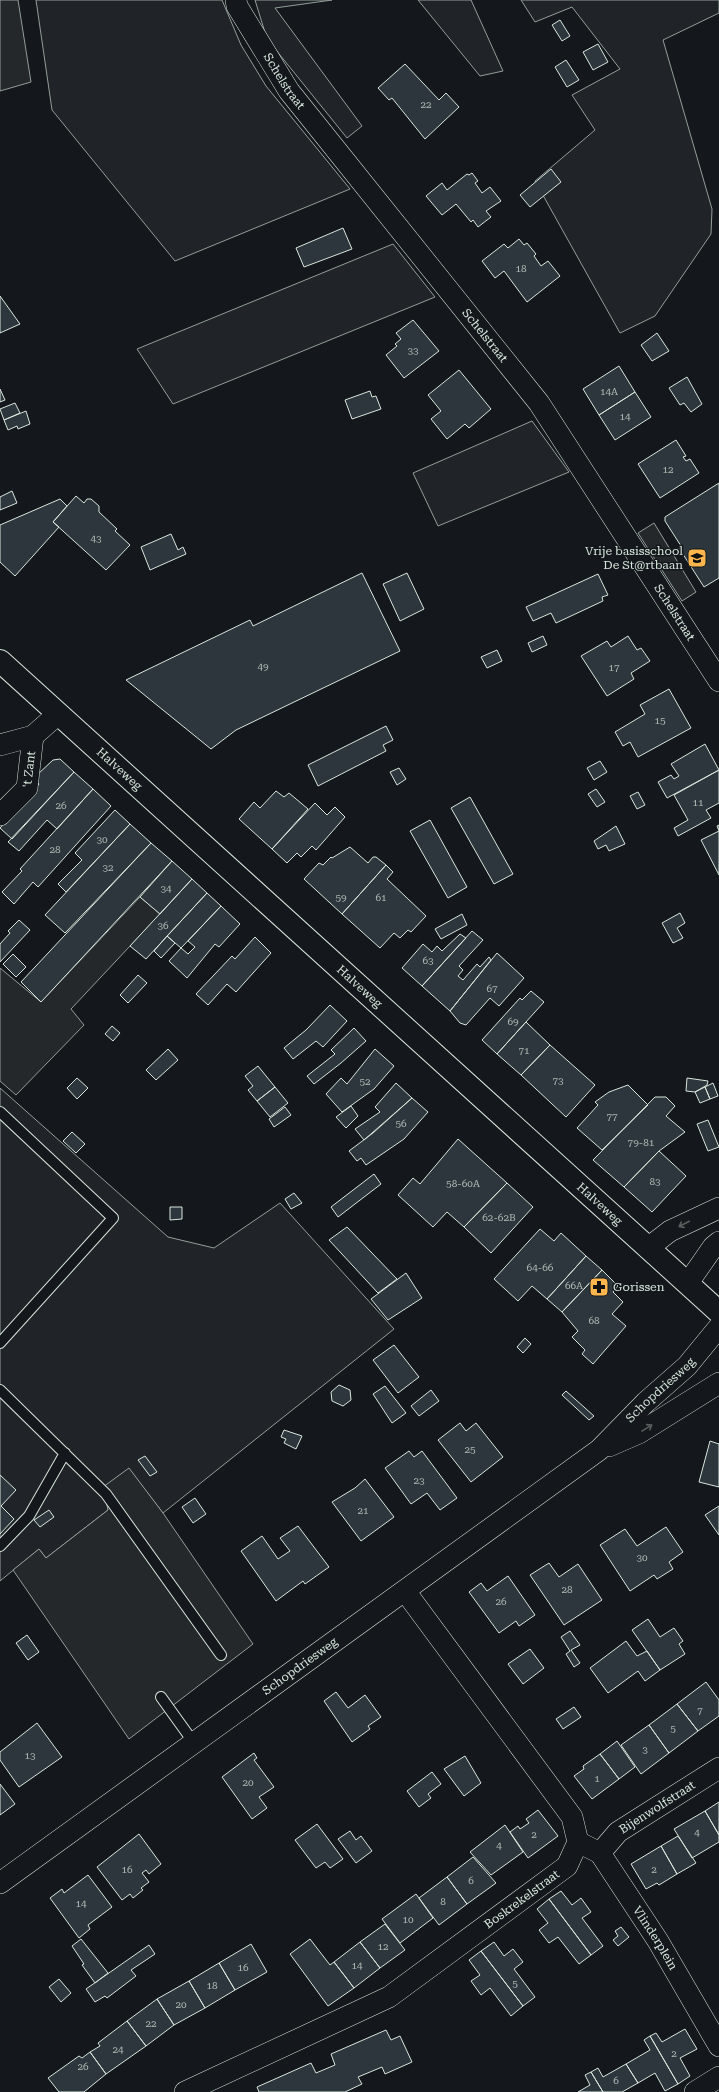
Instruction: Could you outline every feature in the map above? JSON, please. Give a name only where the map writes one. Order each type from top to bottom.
[{"type":"main road","name":"Halveweg","points":[[0,661],[719,1312]]},
{"type":"street","name":"Schelstraat","points":[[236,0],[237,6],[289,91],[539,403],[719,681]]},
{"type":"street","name":"'t Zant","points":[[0,745],[34,736],[58,714]]},
{"type":"street","name":"'t Zant","points":[[0,815],[27,788],[34,736]]},
{"type":"street","points":[[648,1248],[670,1231],[719,1208]]},
{"type":"street","points":[[688,1283],[713,1246],[719,1242]]},
{"type":"street","name":"Schopdriesweg","points":[[0,1883],[406,1591],[599,1450],[646,1402],[687,1366],[719,1327]]},
{"type":"street","name":"Schopdriesweg","points":[[599,1450],[639,1434],[719,1383]]},
{"type":"street","points":[[406,1591],[572,1817],[578,1842],[600,1853]]},
{"type":"street","name":"Bijenwolfstraat","points":[[600,1853],[618,1832],[719,1768]]},
{"type":"street","name":"Boskrekelstraat","points":[[185,2092],[389,1997],[567,1866],[578,1842]]},
{"type":"street","name":"Vlinderplein","points":[[600,1853],[658,1941],[719,2046]]},
{"type":"street","points":[[695,2092],[719,2078]]},
{"type":"lane","points":[[0,1112],[113,1218],[0,1343]]},
{"type":"lane","points":[[0,1390],[106,1494],[221,1655]]},
{"type":"lane","points":[[0,1546],[29,1516],[65,1453]]},
{"type":"lane","points":[[161,1697],[194,1743]]},
{"type":"shaded area","points":[[0,0],[18,0],[31,82],[0,91]]},
{"type":"shaded area","points":[[36,0],[222,0],[241,45],[266,86],[350,189],[175,261],[52,110]]},
{"type":"shaded area","points":[[255,0],[332,0],[275,8],[362,126],[347,138],[267,39]]},
{"type":"shaded area","points":[[418,0],[471,0],[503,71],[480,76]]},
{"type":"shaded area","points":[[521,0],[719,0],[719,13],[663,40],[712,209],[711,234],[655,316],[620,333],[535,181],[595,130],[572,95],[620,69],[572,7],[535,22]]},
{"type":"shaded area","points":[[393,244],[435,297],[173,404],[137,349]]},
{"type":"shaded area","points":[[532,421],[569,472],[438,526],[413,473]]},
{"type":"shaded area","points":[[654,523],[696,592],[682,601],[638,533]]},
{"type":"shaded area","points":[[140,897],[160,914],[71,1009],[84,1025],[16,1095],[0,1081],[0,968],[41,1002]]},
{"type":"shaded area","points":[[0,1088],[168,1237],[214,1248],[280,1203],[394,1329],[163,1513],[129,1469],[108,1510],[46,1558],[39,1549],[0,1581]]},
{"type":"shaded area","points":[[129,1468],[163,1513],[253,1644],[129,1739],[13,1570],[39,1549],[46,1558],[108,1510],[103,1487]]},
{"type":"building","points":[[560,20],[570,36],[562,41],[552,25]]},
{"type":"building","points":[[598,44],[608,62],[593,70],[583,52]]},
{"type":"building","points":[[566,60],[579,80],[567,87],[555,67]]},
{"type":"building","points":[[405,64],[439,100],[446,93],[459,107],[425,139],[392,98],[389,100],[378,88]]},
{"type":"building","points":[[551,169],[561,182],[530,207],[520,195]]},
{"type":"building","points":[[472,173],[478,181],[475,183],[482,193],[490,187],[501,201],[486,211],[491,217],[478,227],[473,220],[471,222],[456,204],[442,215],[426,196],[442,183],[447,190],[467,174],[469,175]]},
{"type":"building","points":[[343,228],[352,249],[304,267],[296,248]]},
{"type":"building","points":[[519,239],[524,245],[527,243],[536,254],[534,256],[541,266],[548,261],[560,276],[527,302],[504,271],[495,278],[482,261],[504,244],[508,248]]},
{"type":"building","points":[[0,296],[20,324],[0,333]]},
{"type":"building","points":[[413,320],[439,351],[404,378],[386,355],[397,346],[395,344],[401,339],[396,333]]},
{"type":"building","points":[[657,333],[669,351],[652,361],[641,345]]},
{"type":"building","points":[[619,366],[635,392],[599,415],[583,389]]},
{"type":"building","points":[[459,370],[491,409],[469,428],[465,424],[447,439],[431,419],[441,411],[428,395]]},
{"type":"building","points":[[687,377],[702,404],[691,412],[684,403],[680,405],[669,388]]},
{"type":"building","points":[[0,389],[5,400],[0,402]]},
{"type":"building","points":[[370,391],[372,397],[376,396],[381,409],[352,419],[345,400]]},
{"type":"building","points":[[635,392],[651,417],[615,440],[599,415]]},
{"type":"building","points":[[15,403],[20,413],[4,420],[0,409]]},
{"type":"building","points":[[26,411],[30,424],[18,429],[17,426],[8,430],[4,420]]},
{"type":"building","points":[[676,440],[686,456],[683,457],[686,461],[690,459],[699,473],[660,498],[638,464]]},
{"type":"building","points":[[719,483],[719,578],[704,587],[679,548],[681,546],[665,521],[665,517]]},
{"type":"building","points":[[12,491],[17,503],[0,510],[0,497]]},
{"type":"building","points":[[76,496],[84,503],[87,499],[91,499],[99,506],[99,512],[117,529],[115,531],[130,545],[106,570],[53,522]]},
{"type":"building","points":[[60,499],[67,506],[53,522],[59,527],[15,576],[0,562],[0,525]]},
{"type":"building","points":[[171,534],[178,550],[183,547],[186,554],[150,570],[141,547]]},
{"type":"building","points":[[362,573],[400,651],[236,730],[211,749],[126,680],[250,620],[253,626]]},
{"type":"building","points":[[407,573],[424,609],[400,621],[383,584]]},
{"type":"building","points":[[598,574],[608,595],[602,597],[603,601],[556,623],[551,613],[533,621],[526,607]]},
{"type":"building","points":[[543,636],[547,645],[532,652],[528,643]]},
{"type":"building","points":[[628,636],[637,650],[641,648],[650,661],[631,673],[634,679],[607,696],[581,656],[607,641],[611,647]]},
{"type":"building","points":[[497,650],[502,661],[487,668],[481,657]]},
{"type":"building","points":[[669,689],[691,728],[638,757],[630,742],[623,746],[615,732],[645,714],[640,705]]},
{"type":"building","points":[[386,726],[393,740],[383,745],[386,751],[318,786],[308,765]]},
{"type":"building","points":[[705,744],[719,770],[667,798],[658,782],[671,775],[674,779],[679,776],[671,764]]},
{"type":"building","points":[[60,759],[74,772],[12,839],[0,828],[39,784],[35,780],[37,775],[53,760]]},
{"type":"building","points":[[600,761],[607,772],[594,780],[587,768]]},
{"type":"building","points":[[399,768],[406,779],[397,785],[390,772]]},
{"type":"building","points":[[719,770],[719,803],[706,810],[711,818],[678,836],[674,828],[688,820],[674,795]]},
{"type":"building","points":[[74,772],[93,789],[57,829],[47,820],[19,851],[8,842]]},
{"type":"building","points":[[93,789],[111,806],[38,887],[33,882],[14,904],[2,892],[22,871],[20,869]]},
{"type":"building","points":[[596,789],[605,802],[597,807],[588,794]]},
{"type":"building","points":[[276,791],[284,797],[289,793],[308,809],[272,849],[239,819],[254,802],[260,808]]},
{"type":"building","points":[[638,792],[645,805],[637,809],[630,796]]},
{"type":"building","points":[[470,797],[513,874],[494,884],[451,808]]},
{"type":"building","points":[[315,803],[327,815],[335,807],[345,817],[316,850],[312,846],[301,857],[297,853],[287,863],[272,849]]},
{"type":"building","points":[[115,810],[130,824],[66,892],[58,884],[82,860],[75,853]]},
{"type":"building","points":[[430,820],[467,887],[448,898],[410,831]]},
{"type":"building","points":[[130,824],[151,843],[65,933],[45,915]]},
{"type":"building","points":[[616,826],[625,844],[609,851],[606,845],[598,849],[594,841]]},
{"type":"building","points":[[719,831],[719,875],[701,840]]},
{"type":"building","points":[[151,843],[172,861],[41,1002],[21,982]]},
{"type":"building","points":[[350,847],[368,863],[373,857],[376,857],[386,865],[342,914],[304,879],[319,863],[323,865],[331,857],[332,858]]},
{"type":"building","points":[[172,861],[192,879],[160,914],[140,897]]},
{"type":"building","points":[[386,865],[393,872],[387,879],[426,916],[411,932],[408,930],[400,938],[394,933],[380,948],[342,914]]},
{"type":"building","points":[[192,879],[207,893],[146,959],[130,946]]},
{"type":"building","points":[[207,893],[221,906],[181,948],[167,936]]},
{"type":"building","points":[[221,906],[240,924],[219,947],[215,944],[187,978],[169,961],[181,948],[188,954],[195,947],[188,941]]},
{"type":"building","points":[[680,913],[685,923],[677,928],[683,938],[673,943],[662,923]]},
{"type":"building","points":[[462,914],[467,925],[441,939],[435,929]]},
{"type":"building","points":[[19,920],[30,930],[0,962],[0,944],[10,933],[8,931]]},
{"type":"building","points":[[472,931],[483,940],[459,966],[463,970],[458,976],[463,980],[477,964],[480,967],[489,957],[491,960],[450,1011],[422,986]]},
{"type":"building","points":[[460,934],[466,938],[422,986],[402,968],[423,944],[432,952],[437,946],[442,951]]},
{"type":"building","points":[[167,936],[175,943],[161,958],[154,951]]},
{"type":"building","points":[[255,937],[271,953],[236,992],[227,984],[208,1005],[196,994],[232,956],[235,959]]},
{"type":"building","points":[[497,953],[524,978],[499,1006],[490,998],[466,1025],[460,1023],[450,1011]]},
{"type":"building","points":[[13,954],[26,967],[16,977],[3,964]]},
{"type":"building","points":[[138,975],[147,983],[128,1003],[120,995]]},
{"type":"building","points":[[531,991],[544,1002],[497,1054],[482,1040],[520,998],[522,1000]]},
{"type":"building","points":[[330,1005],[347,1021],[323,1047],[316,1041],[293,1059],[284,1048],[306,1030]]},
{"type":"building","points":[[526,1022],[550,1045],[521,1075],[497,1054]]},
{"type":"building","points":[[112,1026],[120,1033],[113,1041],[105,1034]]},
{"type":"building","points":[[354,1028],[366,1041],[314,1084],[307,1076],[335,1054],[331,1050]]},
{"type":"building","points":[[550,1045],[595,1085],[566,1117],[521,1075]]},
{"type":"building","points":[[168,1049],[178,1060],[156,1080],[146,1070]]},
{"type":"building","points":[[375,1049],[394,1066],[374,1089],[342,1112],[326,1094],[341,1078],[347,1084]]},
{"type":"building","points":[[258,1066],[275,1087],[257,1101],[248,1090],[253,1086],[245,1076]]},
{"type":"building","points":[[77,1078],[88,1088],[77,1099],[67,1088]]},
{"type":"building","points":[[687,1078],[708,1081],[707,1085],[695,1092],[686,1091]]},
{"type":"building","points":[[396,1083],[412,1098],[364,1140],[355,1129],[380,1112],[375,1107]]},
{"type":"building","points":[[713,1083],[718,1096],[710,1099],[705,1087]]},
{"type":"building","points":[[628,1085],[648,1105],[602,1150],[577,1128],[598,1105],[595,1102],[609,1092]]},
{"type":"building","points":[[275,1087],[288,1103],[270,1117],[257,1101]]},
{"type":"building","points":[[705,1087],[710,1099],[700,1103],[695,1092]]},
{"type":"building","points":[[655,1097],[666,1097],[675,1106],[666,1116],[685,1132],[659,1151],[624,1187],[593,1160]]},
{"type":"building","points":[[412,1098],[428,1112],[404,1139],[366,1165],[361,1158],[357,1161],[349,1151],[373,1133]]},
{"type":"building","points":[[351,1106],[358,1116],[346,1128],[336,1117]]},
{"type":"building","points":[[285,1107],[291,1115],[274,1127],[269,1119]]},
{"type":"building","points":[[708,1120],[719,1147],[708,1151],[697,1124]]},
{"type":"building","points":[[72,1132],[85,1144],[76,1153],[63,1141]]},
{"type":"building","points":[[458,1139],[507,1183],[464,1227],[447,1212],[433,1227],[398,1195],[413,1178],[420,1184]]},
{"type":"building","points":[[659,1151],[686,1176],[652,1212],[624,1187]]},
{"type":"building","points":[[374,1174],[381,1184],[338,1217],[331,1207]]},
{"type":"building","points":[[507,1183],[533,1207],[491,1253],[464,1227]]},
{"type":"building","points":[[294,1193],[302,1203],[291,1209],[285,1199]]},
{"type":"building","points":[[170,1207],[182,1207],[182,1219],[170,1220]]},
{"type":"building","points":[[347,1227],[397,1279],[378,1293],[329,1240]]},
{"type":"building","points":[[540,1229],[554,1241],[561,1233],[586,1256],[547,1299],[532,1286],[518,1301],[494,1279]]},
{"type":"building","points":[[586,1256],[602,1270],[562,1312],[547,1299]]},
{"type":"building","points":[[602,1270],[618,1286],[613,1292],[623,1302],[612,1314],[626,1326],[593,1364],[582,1354],[585,1350],[572,1337],[578,1331],[562,1312]]},
{"type":"building","points":[[406,1273],[422,1298],[388,1320],[371,1299]]},
{"type":"building","points":[[525,1338],[531,1344],[523,1353],[517,1347]]},
{"type":"building","points":[[394,1345],[419,1377],[398,1393],[373,1360]]},
{"type":"building","points":[[339,1385],[350,1390],[351,1400],[343,1406],[332,1401],[331,1392]]},
{"type":"building","points":[[385,1386],[406,1413],[392,1423],[373,1394]]},
{"type":"building","points":[[431,1390],[439,1401],[419,1416],[411,1406]]},
{"type":"building","points":[[566,1391],[594,1416],[589,1420],[562,1395]]},
{"type":"building","points":[[460,1423],[466,1431],[476,1423],[503,1457],[471,1482],[438,1440]]},
{"type":"building","points":[[284,1430],[302,1436],[296,1449],[284,1443],[286,1439],[281,1437]]},
{"type":"building","points":[[710,1441],[719,1444],[719,1487],[699,1482]]},
{"type":"building","points":[[409,1451],[414,1457],[422,1451],[457,1498],[440,1510],[427,1493],[411,1504],[385,1468]]},
{"type":"building","points":[[145,1456],[157,1472],[150,1476],[138,1460]]},
{"type":"building","points":[[0,1475],[16,1490],[1,1506],[14,1519],[0,1534]]},
{"type":"building","points":[[365,1479],[394,1517],[361,1541],[332,1502],[355,1488]]},
{"type":"building","points":[[195,1498],[206,1514],[193,1523],[182,1507]]},
{"type":"building","points":[[719,1506],[719,1535],[705,1515]]},
{"type":"building","points":[[49,1510],[54,1517],[40,1527],[34,1520]]},
{"type":"building","points":[[298,1526],[329,1567],[305,1584],[303,1581],[276,1601],[241,1551],[262,1536],[278,1559],[290,1551],[280,1538]]},
{"type":"building","points":[[666,1527],[683,1552],[669,1562],[673,1569],[657,1579],[654,1575],[630,1591],[600,1545],[625,1529],[637,1546]]},
{"type":"building","points":[[549,1563],[559,1577],[578,1564],[602,1600],[564,1625],[530,1575]]},
{"type":"building","points":[[508,1576],[535,1615],[519,1626],[516,1621],[499,1633],[469,1592],[481,1583],[487,1591]]},
{"type":"building","points":[[648,1619],[660,1637],[674,1628],[683,1641],[679,1644],[685,1654],[660,1670],[632,1630]]},
{"type":"building","points":[[570,1631],[580,1645],[571,1650],[580,1663],[574,1667],[566,1654],[570,1651],[561,1637]]},
{"type":"building","points":[[27,1635],[39,1652],[28,1660],[16,1643]]},
{"type":"building","points":[[626,1641],[637,1656],[647,1651],[660,1670],[645,1681],[638,1671],[608,1693],[590,1668]]},
{"type":"building","points":[[530,1649],[544,1668],[523,1684],[508,1664]]},
{"type":"building","points":[[706,1682],[719,1700],[719,1716],[698,1731],[677,1704]]},
{"type":"building","points":[[336,1692],[348,1708],[365,1695],[381,1717],[368,1726],[370,1729],[352,1742],[324,1701]]},
{"type":"building","points":[[677,1704],[698,1731],[669,1753],[649,1725]]},
{"type":"building","points":[[574,1707],[581,1717],[563,1729],[556,1719]]},
{"type":"building","points":[[37,1723],[62,1757],[19,1787],[0,1760],[0,1752]]},
{"type":"building","points":[[649,1725],[669,1753],[641,1774],[621,1745]]},
{"type":"building","points":[[617,1741],[635,1767],[619,1779],[600,1754]]},
{"type":"building","points":[[254,1753],[257,1758],[254,1760],[274,1787],[259,1797],[267,1808],[252,1819],[222,1777]]},
{"type":"building","points":[[600,1754],[619,1779],[592,1799],[574,1776],[584,1769],[583,1766]]},
{"type":"building","points":[[465,1756],[481,1783],[464,1796],[444,1769]]},
{"type":"building","points":[[432,1772],[441,1784],[428,1794],[431,1798],[419,1807],[407,1791]]},
{"type":"building","points":[[0,1784],[15,1804],[0,1815]]},
{"type":"building","points":[[719,1802],[719,1835],[705,1811]]},
{"type":"building","points":[[538,1810],[558,1836],[528,1858],[510,1832],[518,1826],[520,1829],[529,1823],[526,1819]]},
{"type":"building","points":[[705,1811],[719,1835],[719,1842],[692,1858],[674,1829]]},
{"type":"building","points":[[317,1824],[343,1859],[330,1868],[325,1862],[316,1868],[295,1840]]},
{"type":"building","points":[[505,1825],[523,1852],[491,1875],[470,1852]]},
{"type":"building","points":[[350,1831],[356,1840],[361,1836],[372,1851],[356,1863],[338,1839]]},
{"type":"building","points":[[139,1834],[161,1864],[149,1874],[146,1870],[142,1873],[149,1882],[141,1888],[143,1890],[133,1898],[130,1894],[122,1900],[97,1867]]},
{"type":"building","points":[[678,1836],[696,1863],[677,1874],[661,1846]]},
{"type":"building","points":[[661,1846],[677,1874],[659,1885],[657,1883],[646,1889],[631,1864]]},
{"type":"building","points":[[473,1857],[496,1883],[467,1904],[447,1877]]},
{"type":"building","points":[[88,1875],[112,1907],[88,1925],[90,1929],[79,1938],[50,1898],[62,1889],[64,1893]]},
{"type":"building","points":[[447,1877],[467,1904],[439,1925],[419,1898]]},
{"type":"building","points":[[561,1891],[572,1905],[581,1898],[591,1912],[582,1918],[603,1946],[591,1955],[549,1899]]},
{"type":"building","points":[[416,1894],[433,1918],[400,1943],[382,1919]]},
{"type":"building","points":[[549,1899],[591,1955],[579,1964],[558,1937],[549,1943],[539,1930],[548,1923],[537,1909]]},
{"type":"building","points":[[385,1924],[405,1950],[380,1968],[360,1942]]},
{"type":"building","points":[[621,1927],[629,1937],[618,1946],[613,1940],[618,1936],[615,1931]]},
{"type":"building","points":[[81,1939],[108,1973],[95,1983],[82,1965],[84,1964],[72,1946]]},
{"type":"building","points":[[310,1939],[330,1965],[334,1962],[354,1988],[328,2006],[290,1954]]},
{"type":"building","points":[[360,1942],[380,1968],[354,1988],[334,1962]]},
{"type":"building","points":[[494,1942],[504,1956],[513,1949],[523,1962],[514,1969],[535,1997],[523,2006],[481,1951]]},
{"type":"building","points":[[251,1944],[267,1972],[235,1990],[219,1963]]},
{"type":"building","points":[[149,1945],[155,1954],[131,1970],[136,1976],[107,1998],[105,1996],[95,2002],[86,1989]]},
{"type":"building","points":[[481,1951],[523,2006],[511,2016],[490,1988],[481,1995],[471,1981],[480,1975],[469,1960]]},
{"type":"building","points":[[219,1963],[235,1990],[205,2008],[189,1981]]},
{"type":"building","points":[[59,1979],[71,1993],[61,2002],[49,1987]]},
{"type":"building","points":[[189,1981],[205,2008],[174,2025],[157,1999]]},
{"type":"building","points":[[157,1999],[174,2025],[146,2046],[127,2021]]},
{"type":"building","points":[[127,2021],[146,2046],[106,2074],[90,2052],[100,2046],[98,2043]]},
{"type":"building","points":[[685,2029],[697,2049],[680,2058],[690,2076],[678,2084],[650,2036],[656,2033],[662,2042]]},
{"type":"building","points":[[386,2030],[391,2040],[400,2036],[412,2062],[385,2074],[382,2067],[358,2077],[362,2084],[345,2092],[259,2092],[257,2087],[311,2063],[316,2073],[335,2065],[331,2054]]},
{"type":"building","points":[[650,2036],[678,2084],[665,2091],[655,2073],[638,2083],[626,2064],[650,2050],[644,2040]]},
{"type":"building","points":[[90,2052],[106,2074],[84,2092],[59,2092],[48,2078],[79,2056],[82,2058]]},
{"type":"building","points":[[626,2064],[638,2083],[622,2092],[603,2092],[591,2072],[598,2068],[603,2077]]},
{"type":"building","points":[[591,2072],[603,2092],[578,2092],[590,2085],[585,2075]]},
{"type":"place","name":"Vrije basisschool De St@rtbaan","points":[[697,558]]},
{"type":"place","name":"Gorissen","points":[[599,1287]]}]
